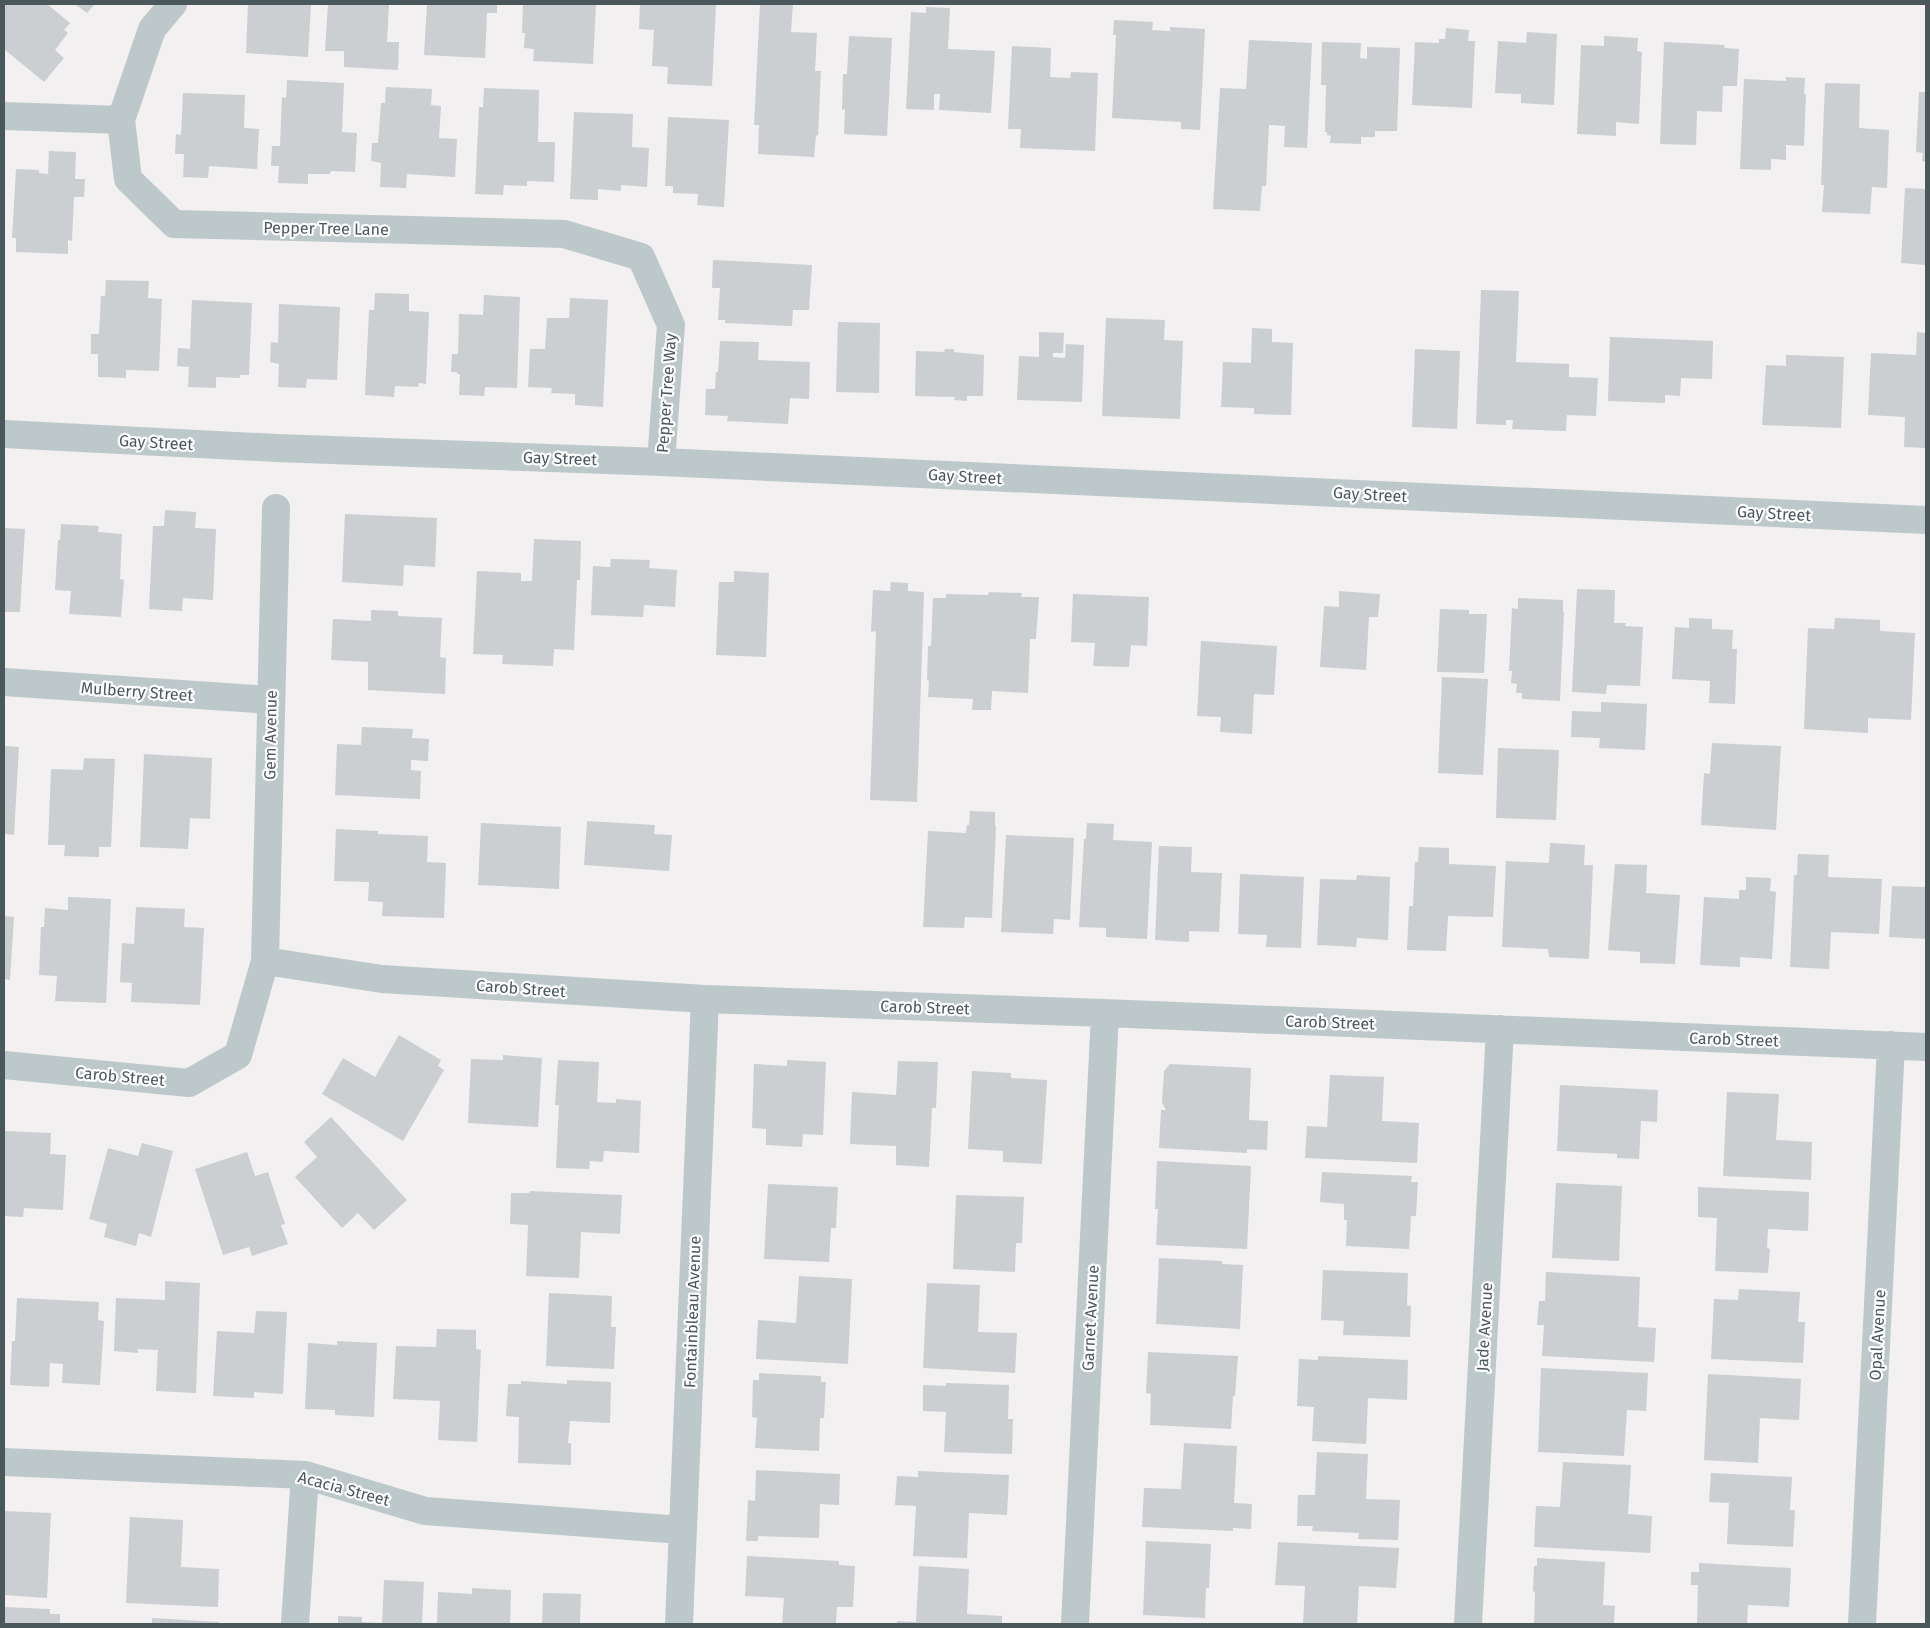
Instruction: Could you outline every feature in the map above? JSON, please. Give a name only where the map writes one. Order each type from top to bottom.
[{"type":"street","points":[[4,116],[121,120],[152,29],[173,4]]},
{"type":"street","name":"Pepper Tree Lane","points":[[121,120],[128,179],[174,224],[564,234],[641,257],[670,325]]},
{"type":"street","name":"Pepper Tree Way","points":[[660,462],[670,325]]},
{"type":"street","name":"Gay Street","points":[[4,434],[277,448],[660,462],[1926,520]]},
{"type":"street","name":"Gem Avenue","points":[[265,961],[276,508]]},
{"type":"street","name":"Mulberry Street","points":[[4,682],[270,700]]},
{"type":"street","name":"Carob Street","points":[[4,1065],[189,1083],[238,1055],[265,961],[382,979],[705,999],[1105,1013],[1926,1047]]},
{"type":"street","name":"Fontainbleau Avenue","points":[[679,1624],[705,999]]},
{"type":"street","name":"Garnet Avenue","points":[[1074,1624],[1105,1013]]},
{"type":"street","name":"Jade Avenue","points":[[1468,1624],[1500,1029]]},
{"type":"street","name":"Opal Avenue","points":[[1862,1624],[1891,1045]]},
{"type":"street","name":"Acacia Street","points":[[4,1462],[305,1475],[425,1511],[682,1530]]},
{"type":"street","points":[[295,1624],[305,1475]]},
{"type":"building","points":[[4,4],[47,4],[70,23],[64,30],[68,33],[55,50],[64,58],[44,82],[4,49]]},
{"type":"building","points":[[75,4],[95,4],[87,13]]},
{"type":"building","points":[[248,4],[311,4],[308,57],[246,53]]},
{"type":"building","points":[[328,4],[389,4],[387,42],[399,42],[398,70],[344,67],[344,51],[325,51]]},
{"type":"building","points":[[427,4],[497,4],[497,13],[487,13],[485,58],[424,55]]},
{"type":"building","points":[[523,4],[596,4],[593,64],[533,61],[534,49],[524,48],[525,33],[522,33]]},
{"type":"building","points":[[640,4],[716,4],[712,86],[667,84],[668,67],[652,66],[654,30],[639,29]]},
{"type":"building","points":[[760,4],[793,4],[791,32],[817,33],[815,71],[821,71],[818,136],[816,135],[814,157],[758,154],[759,125],[754,125]]},
{"type":"building","points":[[926,7],[950,8],[948,49],[995,51],[991,113],[939,110],[940,94],[934,94],[934,110],[906,109],[911,12],[926,13]]},
{"type":"building","points":[[1114,20],[1153,22],[1152,30],[1170,31],[1170,27],[1205,29],[1200,130],[1181,129],[1181,122],[1112,118],[1116,35],[1113,35]]},
{"type":"building","points":[[1446,28],[1469,30],[1468,41],[1475,41],[1472,108],[1412,105],[1415,42],[1439,43],[1439,39],[1445,39]]},
{"type":"building","points":[[1527,32],[1557,34],[1554,105],[1521,103],[1521,94],[1495,93],[1498,41],[1526,43]]},
{"type":"building","points":[[849,36],[892,38],[887,136],[844,134],[845,109],[842,110],[843,74],[847,74]]},
{"type":"building","points":[[1604,36],[1638,38],[1637,51],[1642,52],[1639,124],[1616,122],[1616,136],[1577,134],[1581,45],[1604,46]]},
{"type":"building","points":[[1249,40],[1312,43],[1307,148],[1284,147],[1285,126],[1269,125],[1266,186],[1262,186],[1260,211],[1213,209],[1220,88],[1246,89]]},
{"type":"building","points":[[1322,42],[1361,43],[1360,58],[1367,59],[1367,47],[1400,48],[1397,131],[1375,131],[1375,137],[1361,137],[1361,144],[1330,143],[1331,136],[1325,132],[1326,85],[1321,85]]},
{"type":"building","points":[[1664,42],[1725,45],[1724,48],[1739,49],[1737,86],[1723,86],[1722,112],[1697,111],[1696,145],[1660,144]]},
{"type":"building","points":[[1012,46],[1051,48],[1050,77],[1070,78],[1071,72],[1098,73],[1095,151],[1020,148],[1021,129],[1008,129]]},
{"type":"building","points":[[1786,77],[1805,78],[1804,146],[1786,145],[1786,160],[1771,159],[1771,170],[1740,169],[1744,79],[1786,81]]},
{"type":"building","points":[[287,80],[344,83],[342,132],[357,133],[355,172],[331,171],[330,174],[308,174],[308,184],[278,183],[279,166],[271,166],[272,146],[280,146],[282,97],[286,98]]},
{"type":"building","points":[[1825,83],[1860,84],[1859,128],[1889,130],[1887,188],[1872,187],[1870,214],[1822,212],[1824,185],[1821,185]]},
{"type":"building","points":[[386,87],[432,89],[431,105],[441,106],[439,138],[457,139],[455,177],[407,174],[406,188],[380,187],[381,163],[371,161],[372,143],[378,143],[381,103],[385,103]]},
{"type":"building","points":[[484,88],[539,90],[538,142],[555,142],[554,182],[527,181],[527,186],[504,185],[503,195],[475,194],[479,107],[483,107]]},
{"type":"building","points":[[1919,92],[1926,92],[1926,162],[1922,161],[1923,153],[1916,152]]},
{"type":"building","points":[[183,93],[245,95],[244,128],[259,129],[257,169],[209,166],[208,178],[183,177],[184,154],[175,154],[176,134],[181,135]]},
{"type":"building","points":[[574,112],[633,114],[632,147],[649,148],[647,187],[621,185],[621,191],[598,189],[598,200],[570,199]]},
{"type":"building","points":[[668,117],[729,120],[724,207],[697,205],[698,194],[673,193],[673,186],[665,186]]},
{"type":"building","points":[[49,151],[76,152],[75,179],[85,179],[84,197],[74,197],[72,241],[68,240],[68,254],[16,252],[16,238],[12,238],[16,169],[39,170],[39,173],[48,174]]},
{"type":"building","points":[[1905,188],[1926,189],[1926,265],[1901,263]]},
{"type":"building","points":[[713,260],[812,265],[809,310],[793,310],[792,326],[725,323],[725,320],[718,320],[720,288],[712,288]]},
{"type":"building","points":[[106,280],[149,281],[148,298],[162,299],[159,371],[126,370],[126,378],[98,377],[98,354],[91,354],[91,334],[99,334],[101,296],[105,296]]},
{"type":"building","points":[[1481,290],[1519,291],[1516,362],[1569,364],[1569,377],[1598,378],[1596,416],[1567,415],[1566,431],[1512,429],[1513,420],[1506,420],[1506,425],[1476,424]]},
{"type":"building","points":[[375,293],[409,294],[409,311],[429,312],[426,384],[419,383],[418,387],[395,386],[394,397],[365,395],[369,310],[374,310]]},
{"type":"building","points":[[484,295],[520,297],[517,388],[485,387],[484,396],[459,395],[460,374],[451,372],[452,354],[458,354],[459,314],[483,315]]},
{"type":"building","points":[[570,298],[608,300],[603,407],[575,405],[575,394],[551,393],[552,388],[528,387],[530,349],[545,349],[547,318],[569,318]]},
{"type":"building","points":[[192,300],[252,303],[249,375],[240,375],[240,378],[216,377],[216,388],[188,387],[189,367],[177,366],[178,348],[190,349]]},
{"type":"building","points":[[279,304],[340,307],[337,380],[307,379],[306,388],[278,387],[279,364],[270,362],[271,342],[278,343]]},
{"type":"building","points":[[1106,318],[1165,320],[1164,340],[1183,341],[1180,419],[1102,416]]},
{"type":"building","points":[[838,322],[880,323],[879,393],[836,392]]},
{"type":"building","points":[[1252,328],[1272,329],[1272,342],[1293,343],[1291,415],[1254,414],[1254,408],[1221,407],[1223,362],[1251,363]]},
{"type":"building","points":[[1039,332],[1064,333],[1063,353],[1053,353],[1053,357],[1065,358],[1066,344],[1084,345],[1082,402],[1017,400],[1019,356],[1039,357]]},
{"type":"building","points":[[1917,332],[1926,333],[1926,448],[1904,447],[1905,417],[1868,415],[1871,353],[1916,355]]},
{"type":"building","points":[[1610,337],[1713,341],[1712,379],[1681,378],[1680,396],[1665,395],[1665,403],[1608,401]]},
{"type":"building","points":[[720,341],[759,342],[758,360],[810,362],[809,399],[790,398],[788,424],[727,421],[728,416],[705,415],[706,389],[715,389]]},
{"type":"building","points":[[945,349],[954,349],[954,352],[984,355],[983,396],[967,396],[967,401],[954,400],[955,397],[915,396],[916,351],[944,352]]},
{"type":"building","points":[[1415,349],[1460,351],[1457,429],[1412,427]]},
{"type":"building","points":[[1786,355],[1844,357],[1841,428],[1762,425],[1766,365],[1786,366]]},
{"type":"building","points":[[165,510],[196,512],[195,528],[216,529],[213,600],[183,598],[182,611],[149,609],[153,526],[164,526]]},
{"type":"building","points":[[345,514],[437,518],[435,567],[404,565],[403,586],[342,582]]},
{"type":"building","points":[[61,524],[99,526],[98,532],[122,534],[120,579],[124,580],[121,617],[69,614],[71,591],[55,590],[58,540],[60,540]]},
{"type":"building","points":[[4,528],[25,529],[20,612],[4,612]]},
{"type":"building","points":[[534,539],[581,541],[580,580],[577,580],[574,650],[554,649],[553,666],[502,664],[503,655],[473,654],[477,571],[521,573],[521,581],[532,581]]},
{"type":"building","points":[[611,559],[650,560],[649,568],[677,570],[675,607],[644,605],[643,617],[591,615],[593,566],[610,567]]},
{"type":"building","points":[[734,571],[769,573],[766,657],[716,655],[719,582],[734,582]]},
{"type":"building","points":[[891,582],[908,583],[908,591],[924,592],[917,802],[870,800],[876,631],[871,632],[873,590],[890,591]]},
{"type":"building","points":[[1577,589],[1615,590],[1614,623],[1626,623],[1625,626],[1643,627],[1640,686],[1607,685],[1606,694],[1572,692]]},
{"type":"building","points":[[1339,591],[1380,594],[1378,617],[1369,617],[1366,670],[1320,667],[1324,606],[1339,607]]},
{"type":"building","points":[[989,592],[1022,593],[1021,597],[1039,597],[1036,639],[1030,639],[1028,693],[992,691],[991,710],[972,710],[973,699],[928,697],[928,646],[931,646],[933,598],[946,598],[946,594],[988,595]]},
{"type":"building","points":[[1073,594],[1149,597],[1147,646],[1131,645],[1129,667],[1093,666],[1095,643],[1071,642]]},
{"type":"building","points":[[1518,598],[1563,600],[1560,701],[1522,699],[1522,693],[1516,693],[1517,684],[1511,683],[1512,671],[1509,671],[1512,608],[1518,609]]},
{"type":"building","points":[[1440,609],[1469,610],[1469,614],[1487,614],[1484,673],[1437,672]]},
{"type":"building","points":[[371,610],[398,611],[398,616],[442,618],[440,657],[446,658],[445,694],[368,690],[368,662],[331,660],[333,619],[371,621]]},
{"type":"building","points":[[1689,618],[1712,619],[1712,629],[1733,630],[1732,649],[1737,649],[1735,704],[1709,703],[1710,681],[1672,679],[1675,627],[1689,628]]},
{"type":"building","points":[[1835,618],[1880,620],[1880,631],[1915,633],[1911,720],[1868,718],[1868,733],[1804,729],[1808,628],[1834,629]]},
{"type":"building","points":[[1201,641],[1277,646],[1274,695],[1254,694],[1252,734],[1220,732],[1221,717],[1197,716]]},
{"type":"building","points":[[1442,677],[1488,679],[1483,775],[1438,773]]},
{"type":"building","points":[[1601,702],[1647,704],[1645,750],[1599,748],[1600,738],[1571,737],[1572,711],[1601,712]]},
{"type":"building","points":[[362,727],[413,729],[412,738],[429,739],[428,761],[411,760],[411,770],[421,771],[420,799],[335,795],[337,744],[361,745]]},
{"type":"building","points":[[1712,743],[1781,746],[1776,830],[1701,825],[1704,773],[1710,774]]},
{"type":"building","points":[[4,746],[19,747],[14,835],[4,834]]},
{"type":"building","points":[[1498,748],[1559,750],[1556,820],[1496,818]]},
{"type":"building","points":[[144,754],[212,758],[210,819],[190,818],[188,849],[140,847]]},
{"type":"building","points":[[84,758],[115,759],[111,847],[99,847],[99,857],[64,856],[65,845],[48,845],[51,769],[83,770]]},
{"type":"building","points":[[970,811],[995,812],[992,918],[965,917],[964,928],[923,927],[928,831],[966,833],[967,825],[969,825]]},
{"type":"building","points":[[587,821],[655,825],[654,834],[672,835],[669,871],[584,865]]},
{"type":"building","points":[[481,823],[561,827],[559,889],[478,885]]},
{"type":"building","points":[[1087,823],[1114,824],[1113,840],[1152,842],[1147,939],[1106,937],[1106,928],[1079,927],[1084,839],[1086,839]]},
{"type":"building","points":[[336,829],[378,831],[378,834],[428,836],[427,862],[446,863],[444,918],[382,916],[383,902],[368,901],[369,882],[334,881]]},
{"type":"building","points":[[1006,835],[1074,838],[1070,920],[1054,919],[1053,934],[1001,932]]},
{"type":"building","points":[[1550,843],[1585,845],[1584,865],[1593,865],[1589,959],[1549,957],[1548,949],[1502,947],[1506,861],[1549,863]]},
{"type":"building","points":[[1159,846],[1192,847],[1191,872],[1222,873],[1219,932],[1189,931],[1189,942],[1155,940]]},
{"type":"building","points":[[1419,847],[1449,848],[1449,864],[1496,866],[1493,917],[1448,916],[1446,951],[1407,950],[1409,906],[1413,906],[1415,862],[1418,862]]},
{"type":"building","points":[[1798,854],[1829,855],[1828,877],[1882,879],[1879,934],[1831,932],[1829,969],[1790,967],[1794,875],[1797,875]]},
{"type":"building","points":[[1615,864],[1647,865],[1646,893],[1680,895],[1675,964],[1640,963],[1640,952],[1608,950]]},
{"type":"building","points":[[1240,874],[1304,877],[1301,948],[1266,947],[1267,935],[1238,934]]},
{"type":"building","points":[[1357,875],[1390,877],[1388,940],[1357,938],[1356,947],[1317,945],[1320,879],[1356,880]]},
{"type":"building","points":[[1746,877],[1771,878],[1770,891],[1776,892],[1772,959],[1740,957],[1740,967],[1700,965],[1704,897],[1739,899],[1739,890],[1746,890]]},
{"type":"building","points":[[1892,886],[1926,887],[1926,939],[1889,937]]},
{"type":"building","points":[[68,897],[111,899],[106,1003],[55,1001],[57,976],[39,975],[41,927],[44,927],[45,908],[68,910]]},
{"type":"building","points":[[136,907],[185,909],[184,927],[204,928],[200,1005],[131,1002],[132,983],[120,982],[122,943],[134,944]]},
{"type":"building","points":[[4,916],[14,917],[10,980],[4,979]]},
{"type":"building","points":[[399,1035],[441,1060],[438,1066],[444,1070],[403,1141],[322,1094],[343,1058],[375,1077]]},
{"type":"building","points":[[503,1055],[542,1058],[538,1127],[468,1123],[471,1059],[503,1060]]},
{"type":"building","points":[[558,1060],[599,1062],[597,1102],[616,1103],[616,1099],[641,1101],[639,1153],[604,1151],[603,1162],[590,1161],[589,1169],[556,1168],[559,1105],[555,1105]]},
{"type":"building","points":[[787,1060],[826,1062],[823,1135],[803,1134],[802,1147],[766,1145],[766,1129],[752,1128],[754,1064],[787,1066]]},
{"type":"building","points":[[898,1061],[938,1062],[936,1108],[932,1108],[929,1167],[896,1165],[896,1146],[850,1144],[852,1092],[896,1095]]},
{"type":"building","points":[[1170,1064],[1251,1068],[1249,1120],[1268,1121],[1267,1150],[1247,1149],[1247,1153],[1159,1148],[1161,1110],[1166,1110],[1162,1103],[1164,1071]]},
{"type":"building","points":[[972,1071],[1011,1073],[1011,1078],[1047,1080],[1042,1164],[1003,1162],[1003,1151],[968,1149]]},
{"type":"building","points":[[1330,1075],[1384,1077],[1382,1121],[1419,1123],[1417,1163],[1305,1158],[1307,1126],[1327,1127]]},
{"type":"building","points":[[1560,1085],[1658,1090],[1657,1122],[1641,1121],[1639,1159],[1617,1158],[1617,1154],[1557,1151]]},
{"type":"building","points":[[1727,1092],[1779,1094],[1776,1140],[1812,1142],[1811,1180],[1723,1176]]},
{"type":"building","points":[[331,1117],[407,1200],[374,1230],[358,1213],[342,1228],[295,1177],[317,1157],[304,1142]]},
{"type":"building","points":[[4,1131],[51,1133],[50,1154],[66,1155],[63,1210],[24,1208],[23,1217],[4,1216]]},
{"type":"building","points":[[142,1143],[173,1151],[151,1237],[139,1233],[136,1246],[104,1237],[107,1224],[89,1219],[108,1148],[138,1156]]},
{"type":"building","points":[[247,1152],[255,1176],[268,1172],[285,1224],[281,1225],[288,1244],[252,1256],[249,1247],[223,1255],[195,1169]]},
{"type":"building","points":[[1157,1161],[1251,1166],[1247,1249],[1156,1245],[1158,1209],[1155,1209]]},
{"type":"building","points":[[1322,1172],[1412,1176],[1411,1182],[1418,1182],[1416,1216],[1411,1216],[1409,1249],[1346,1246],[1347,1220],[1344,1220],[1344,1204],[1320,1202]]},
{"type":"building","points":[[1556,1183],[1622,1186],[1619,1261],[1552,1258]]},
{"type":"building","points":[[768,1184],[838,1187],[836,1228],[831,1228],[829,1262],[764,1259]]},
{"type":"building","points":[[1698,1187],[1809,1192],[1808,1231],[1768,1229],[1767,1248],[1770,1249],[1768,1273],[1715,1271],[1717,1218],[1698,1217]]},
{"type":"building","points":[[530,1191],[622,1195],[620,1234],[581,1232],[579,1278],[526,1276],[528,1225],[510,1224],[511,1193],[529,1193]]},
{"type":"building","points":[[956,1195],[1024,1197],[1022,1243],[1016,1243],[1015,1272],[953,1269]]},
{"type":"building","points":[[1159,1258],[1222,1261],[1222,1264],[1243,1265],[1240,1329],[1156,1324]]},
{"type":"building","points":[[1323,1270],[1408,1273],[1407,1305],[1411,1306],[1410,1337],[1343,1335],[1344,1321],[1321,1320]]},
{"type":"building","points":[[1546,1272],[1640,1277],[1638,1327],[1656,1328],[1654,1362],[1542,1356],[1544,1325],[1537,1325],[1539,1301],[1545,1301]]},
{"type":"building","points":[[799,1276],[852,1279],[848,1364],[756,1359],[758,1320],[796,1323]]},
{"type":"building","points":[[165,1281],[200,1283],[196,1393],[156,1391],[158,1350],[138,1349],[138,1353],[114,1351],[116,1298],[165,1300]]},
{"type":"building","points":[[927,1283],[980,1285],[978,1332],[1017,1333],[1015,1373],[923,1368]]},
{"type":"building","points":[[1739,1289],[1800,1292],[1798,1322],[1805,1322],[1803,1363],[1711,1359],[1714,1299],[1738,1300]]},
{"type":"building","points":[[549,1293],[612,1296],[611,1327],[616,1327],[614,1369],[546,1366]]},
{"type":"building","points":[[17,1298],[99,1302],[98,1320],[104,1321],[100,1385],[62,1383],[63,1364],[50,1363],[49,1387],[10,1385],[12,1341],[15,1341]]},
{"type":"building","points":[[256,1311],[287,1312],[283,1394],[254,1392],[254,1398],[213,1396],[217,1331],[254,1333]]},
{"type":"building","points":[[437,1329],[476,1330],[476,1349],[481,1350],[477,1442],[438,1440],[440,1401],[393,1399],[396,1346],[436,1347]]},
{"type":"building","points":[[337,1341],[377,1343],[374,1417],[335,1415],[335,1410],[305,1409],[308,1343],[337,1345]]},
{"type":"building","points":[[1148,1352],[1238,1356],[1231,1429],[1150,1425],[1151,1394],[1146,1393]]},
{"type":"building","points":[[1318,1356],[1408,1360],[1407,1400],[1368,1398],[1366,1444],[1312,1441],[1314,1407],[1297,1406],[1299,1359],[1318,1360]]},
{"type":"building","points":[[1541,1368],[1648,1373],[1646,1411],[1627,1410],[1624,1456],[1538,1452]]},
{"type":"building","points":[[759,1373],[821,1376],[821,1382],[826,1382],[824,1418],[820,1418],[819,1451],[755,1448],[757,1418],[752,1417],[753,1380],[759,1380]]},
{"type":"building","points":[[1708,1374],[1801,1379],[1799,1420],[1760,1418],[1758,1463],[1704,1460]]},
{"type":"building","points":[[567,1380],[611,1382],[610,1423],[570,1421],[568,1443],[571,1443],[571,1465],[518,1463],[519,1417],[506,1416],[508,1384],[521,1384],[521,1381],[567,1384]]},
{"type":"building","points":[[946,1383],[1009,1385],[1008,1419],[1013,1419],[1012,1454],[944,1452],[946,1412],[923,1411],[923,1385],[946,1386]]},
{"type":"building","points":[[1184,1443],[1237,1446],[1234,1503],[1252,1504],[1251,1529],[1233,1528],[1233,1531],[1142,1527],[1144,1488],[1181,1489]]},
{"type":"building","points":[[1317,1452],[1368,1454],[1366,1499],[1400,1500],[1398,1540],[1358,1539],[1359,1533],[1312,1531],[1313,1526],[1297,1526],[1298,1495],[1315,1495]]},
{"type":"building","points":[[1563,1462],[1631,1465],[1628,1514],[1652,1516],[1650,1553],[1534,1547],[1536,1506],[1560,1507]]},
{"type":"building","points":[[756,1470],[840,1474],[839,1505],[820,1504],[819,1538],[758,1536],[758,1541],[746,1541],[748,1500],[755,1501]]},
{"type":"building","points":[[918,1471],[1009,1475],[1007,1515],[969,1513],[967,1558],[913,1556],[916,1506],[895,1505],[897,1476],[918,1477]]},
{"type":"building","points":[[1711,1473],[1792,1477],[1790,1510],[1795,1510],[1793,1547],[1727,1544],[1729,1503],[1709,1502]]},
{"type":"building","points":[[4,1511],[51,1513],[47,1598],[4,1595]]},
{"type":"building","points":[[130,1517],[183,1520],[181,1567],[219,1569],[218,1607],[126,1603]]},
{"type":"building","points":[[1146,1541],[1211,1544],[1209,1588],[1206,1588],[1205,1618],[1143,1615]]},
{"type":"building","points":[[1278,1542],[1399,1548],[1396,1588],[1359,1586],[1357,1624],[1303,1624],[1305,1586],[1275,1585]]},
{"type":"building","points":[[747,1556],[839,1561],[839,1565],[855,1566],[853,1607],[837,1607],[836,1624],[782,1624],[784,1598],[745,1596]]},
{"type":"building","points":[[1537,1558],[1605,1562],[1603,1605],[1615,1606],[1614,1624],[1534,1624],[1534,1566],[1537,1566]]},
{"type":"building","points":[[1699,1563],[1791,1568],[1789,1607],[1748,1605],[1747,1624],[1697,1624],[1698,1585],[1691,1585],[1691,1572],[1699,1572]]},
{"type":"building","points":[[919,1566],[969,1569],[967,1614],[1002,1616],[1002,1624],[897,1624],[897,1621],[916,1622]]},
{"type":"building","points":[[384,1580],[424,1582],[422,1624],[382,1624]]},
{"type":"building","points":[[472,1588],[511,1590],[510,1624],[437,1624],[438,1592],[472,1594]]},
{"type":"building","points":[[543,1593],[581,1594],[580,1624],[542,1624]]},
{"type":"building","points":[[4,1607],[50,1609],[50,1614],[60,1614],[60,1624],[4,1624]]},
{"type":"building","points":[[338,1616],[362,1617],[362,1622],[380,1624],[338,1624]]},
{"type":"building","points":[[152,1618],[219,1622],[218,1624],[152,1624]]}]
